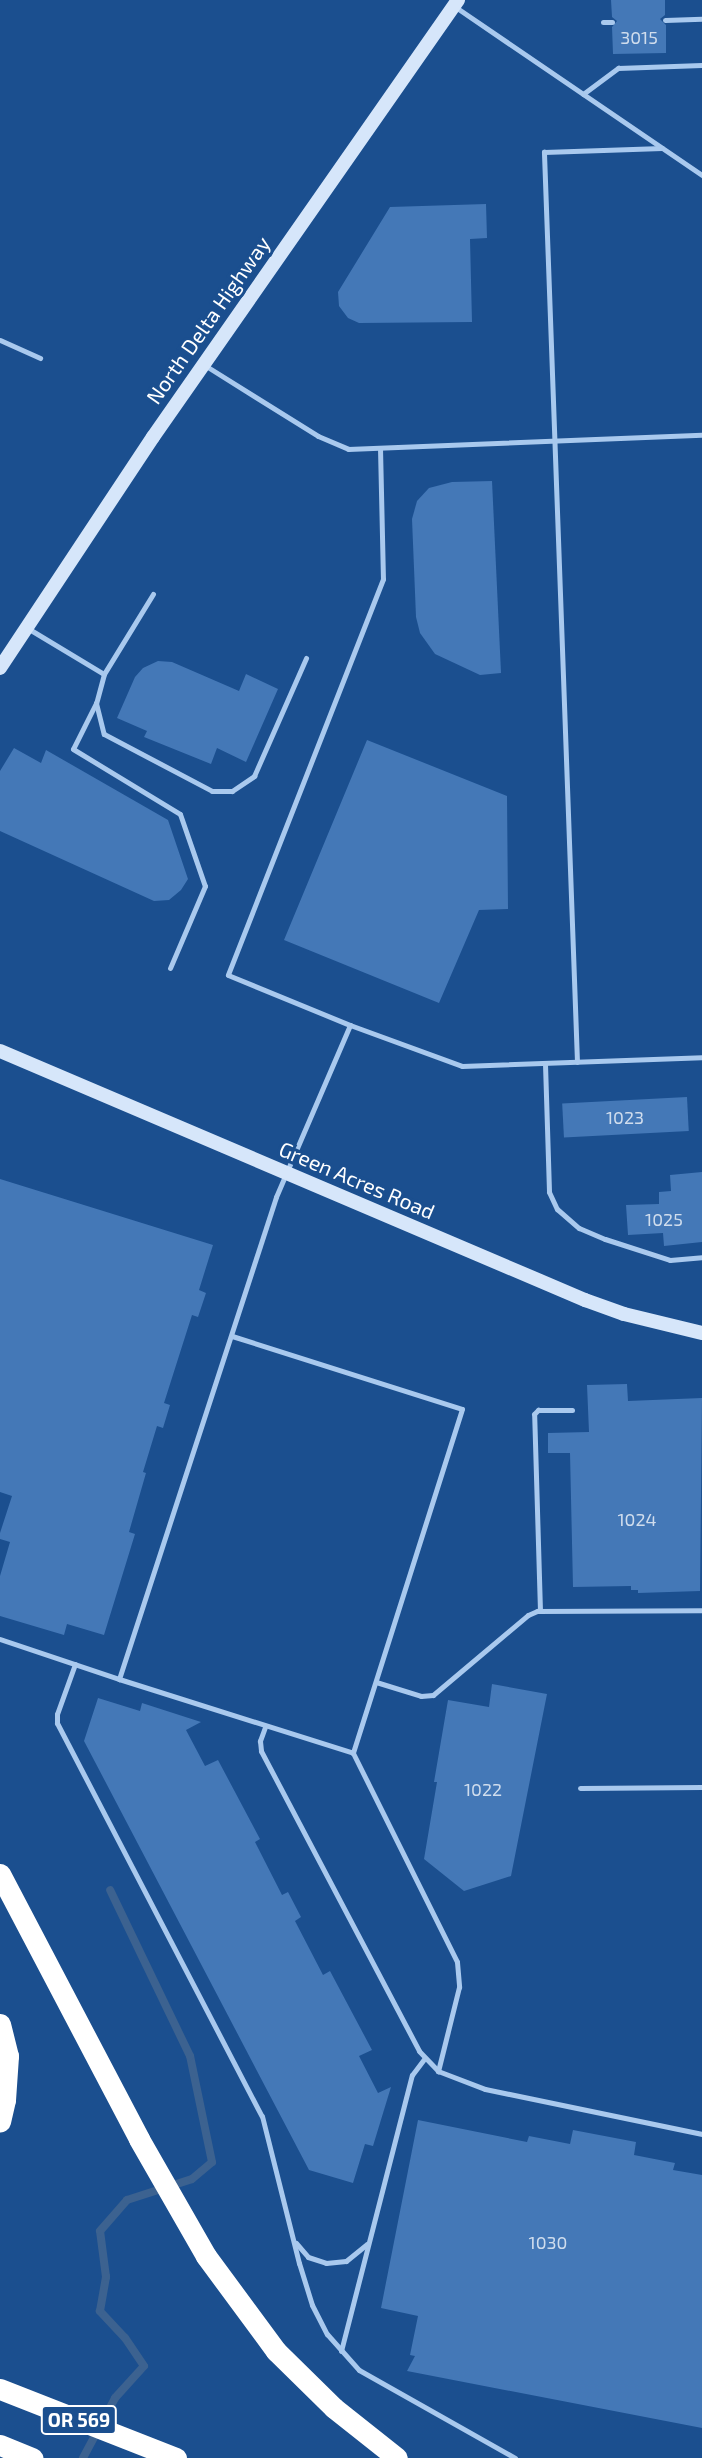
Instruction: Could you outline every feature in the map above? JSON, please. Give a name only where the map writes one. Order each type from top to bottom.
[{"type":"highway","points":[[0,1874],[139,2139],[177,2207],[238,2302],[276,2351],[334,2408],[397,2458]]},
{"type":"highway","points":[[0,2024],[8,2056],[7,2089],[0,2121]]},
{"type":"highway","name":"OR 569","points":[[2,2390],[176,2458]]},
{"type":"highway","name":"OR 569","points":[[5,2447],[32,2458]]},
{"type":"street","name":"North Delta Highway","points":[[0,668],[203,364],[456,3]]},
{"type":"street","name":"Green Acres Road","points":[[0,1051],[584,1300],[624,1314],[702,1333]]},
{"type":"lane","points":[[456,3],[702,175]]},
{"type":"lane","points":[[665,20],[702,19]]},
{"type":"lane","points":[[603,22],[612,22]]},
{"type":"lane","points":[[583,94],[618,68],[702,65]]},
{"type":"lane","points":[[577,1062],[544,152],[662,148]]},
{"type":"lane","points":[[0,340],[40,358]]},
{"type":"lane","points":[[203,364],[332,444],[348,449],[702,435]]},
{"type":"lane","points":[[380,448],[383,579],[228,975],[350,1026],[462,1066],[702,1057]]},
{"type":"lane","points":[[153,594],[104,674],[96,703],[73,748],[180,814],[205,886],[170,968]]},
{"type":"lane","points":[[26,627],[104,674]]},
{"type":"lane","points":[[96,703],[104,734],[212,791],[232,791],[254,776],[306,659]]},
{"type":"lane","points":[[119,1679],[285,1172],[350,1026]]},
{"type":"lane","points":[[545,1064],[550,1192],[557,1209],[579,1228],[605,1239],[670,1260],[702,1257]]},
{"type":"lane","points":[[232,1336],[462,1409],[353,1753],[457,1962],[458,1987],[438,2071]]},
{"type":"lane","points":[[540,1611],[534,1414],[538,1410],[572,1409]]},
{"type":"lane","points":[[376,1682],[421,1696],[433,1695],[528,1615],[540,1611],[702,1610]]},
{"type":"lane","points":[[0,1639],[265,1727],[353,1753]]},
{"type":"lane","points":[[75,1664],[57,1714],[57,1723],[262,2116],[312,2305],[327,2334],[359,2370],[515,2458]]},
{"type":"lane","points":[[265,1727],[260,1741],[261,1751],[424,2059],[438,2071],[485,2089],[702,2134]]},
{"type":"lane","points":[[580,1788],[702,1787]]},
{"type":"lane","points":[[341,2351],[412,2075],[424,2059]]},
{"type":"lane","points":[[294,2241],[308,2257],[326,2263],[346,2261],[369,2242]]},
{"type":"building","points":[[611,0],[665,0],[665,15],[660,19],[666,25],[666,53],[613,54],[612,27],[617,21],[612,17]]},
{"type":"building","points":[[486,204],[487,238],[470,239],[472,322],[359,323],[348,318],[339,306],[338,292],[390,207]]},
{"type":"building","points":[[492,481],[501,673],[480,675],[435,654],[420,633],[416,617],[412,519],[417,501],[429,488],[452,482]]},
{"type":"building","points":[[158,661],[172,662],[239,691],[246,674],[278,689],[246,762],[217,748],[211,764],[144,737],[147,731],[117,718],[135,677],[143,668]]},
{"type":"building","points":[[367,740],[507,796],[508,909],[479,910],[439,1003],[284,940]]},
{"type":"building","points":[[14,748],[41,763],[46,750],[168,820],[188,879],[181,890],[169,900],[154,901],[0,831],[0,771]]},
{"type":"building","points":[[687,1097],[689,1131],[564,1137],[562,1104]]},
{"type":"building","points":[[702,1172],[702,1242],[664,1246],[663,1233],[628,1235],[626,1205],[659,1204],[659,1192],[671,1191],[670,1175]]},
{"type":"building","points":[[0,1179],[213,1245],[199,1290],[206,1293],[198,1317],[192,1315],[164,1403],[170,1405],[163,1428],[157,1426],[143,1472],[146,1473],[129,1532],[135,1534],[104,1635],[67,1624],[64,1635],[0,1616],[0,1576],[10,1542],[0,1539],[0,1533],[12,1496],[0,1492]]},
{"type":"building","points":[[627,1384],[628,1401],[702,1398],[700,1591],[638,1593],[638,1590],[631,1590],[631,1586],[573,1587],[570,1453],[548,1453],[548,1433],[589,1432],[587,1385]]},
{"type":"building","points":[[492,1684],[547,1694],[511,1876],[464,1891],[424,1859],[437,1782],[434,1782],[448,1700],[489,1707]]},
{"type":"building","points":[[98,1698],[140,1711],[142,1703],[201,1722],[186,1730],[205,1766],[218,1760],[260,1839],[255,1842],[282,1895],[288,1892],[301,1917],[295,1921],[323,1975],[330,1971],[372,2050],[359,2056],[378,2093],[391,2087],[373,2146],[365,2144],[353,2183],[309,2170],[84,1741]]},
{"type":"building","points":[[418,2120],[527,2142],[529,2136],[570,2144],[573,2130],[636,2142],[634,2155],[675,2163],[673,2170],[702,2175],[702,2428],[407,2371],[415,2356],[410,2355],[418,2316],[381,2308]]},
{"type":"waterway","points":[[83,2458],[115,2398],[144,2366],[125,2338],[100,2311],[106,2277],[100,2231],[127,2200],[192,2179],[212,2162],[190,2056],[110,1890]]}]
